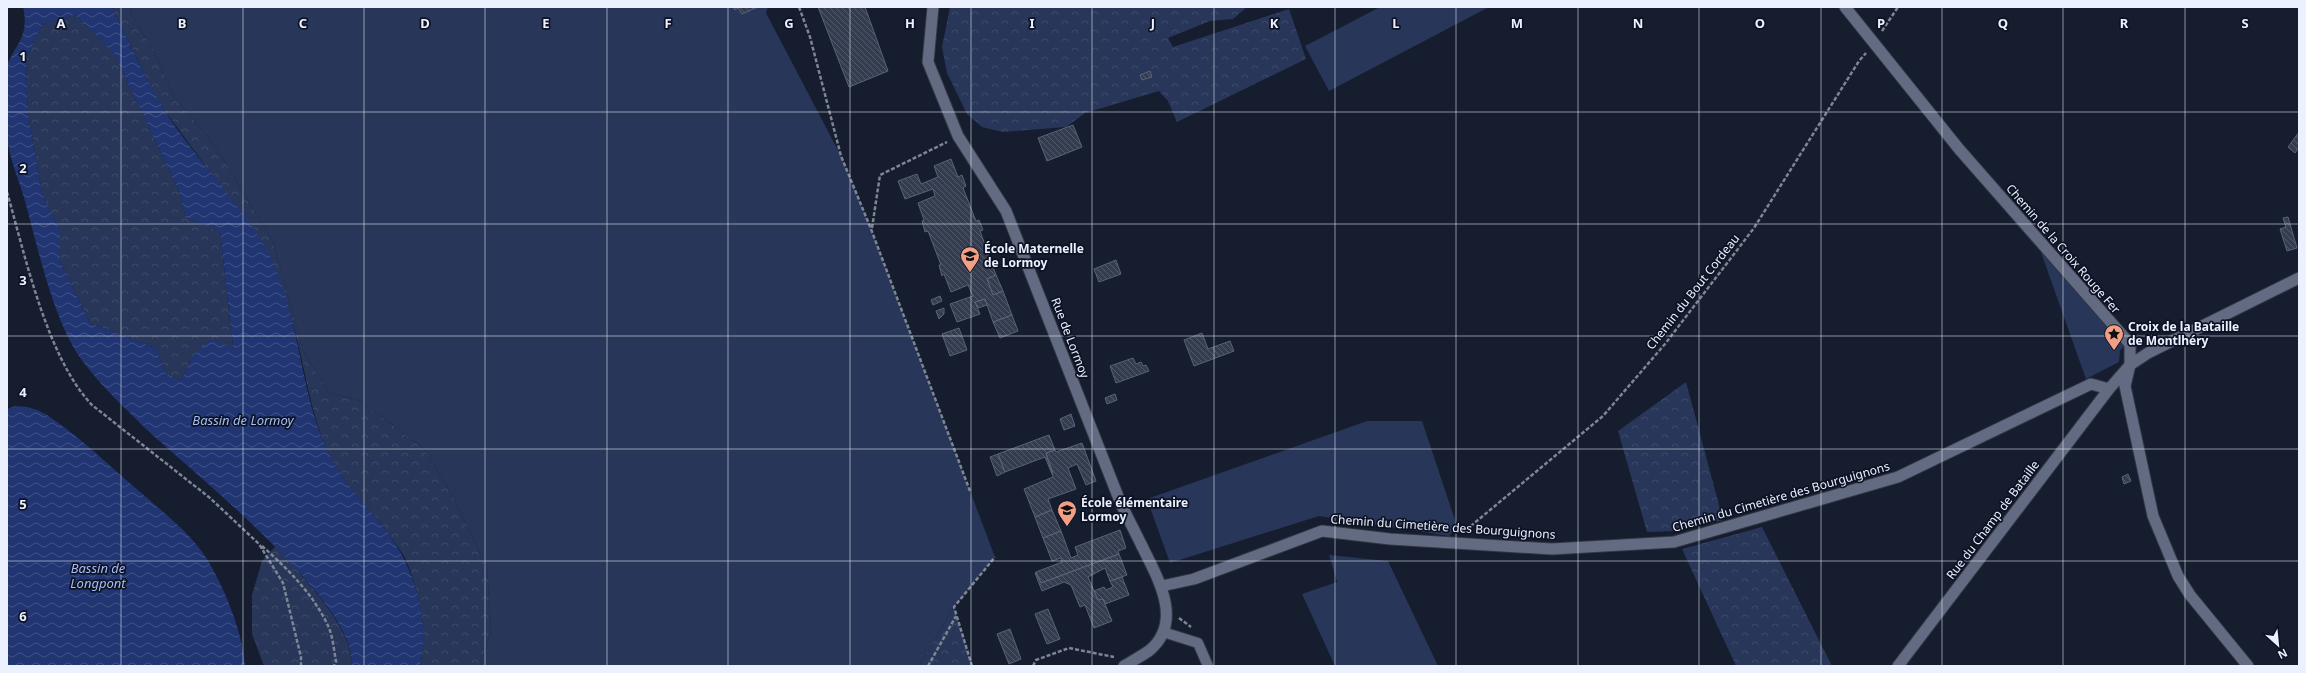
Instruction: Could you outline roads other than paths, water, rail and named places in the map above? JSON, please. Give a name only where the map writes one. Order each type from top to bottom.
[{"type":"street","name":"Rue de Lormoy","points":[[933,7],[928,62],[958,136],[1006,211],[1122,504],[1162,586],[1167,622],[1164,632]]},
{"type":"street","name":"Chemin de la Croix Rouge Fer","points":[[1845,7],[1873,45],[1958,149],[2130,344],[2130,365],[2125,386],[2152,516],[2178,576],[2186,589],[2248,666]]},
{"type":"street","points":[[2130,365],[2148,353],[2299,278]]},
{"type":"street","name":"Rue du Champ de Bataille","points":[[1898,666],[2109,389],[2130,365]]},
{"type":"street","name":"Chemin du Cimetière des Bourguignons","points":[[1162,586],[1194,579],[1322,531],[1450,543],[1552,549],[1674,542],[1898,477],[2091,384],[2109,389]]},
{"type":"street","points":[[1128,663],[1150,650],[1164,632]]},
{"type":"lane","points":[[1164,632],[1198,643],[1208,666]]},
{"type":"water","name":"Bassin de Lormoy","points":[[23,7],[112,7],[141,68],[166,112],[186,141],[232,199],[264,245],[276,270],[285,295],[310,401],[328,452],[345,480],[392,539],[402,555],[417,590],[423,628],[423,647],[420,666],[351,666],[347,641],[330,610],[302,576],[269,540],[146,429],[106,389],[91,372],[73,347],[64,328],[48,285],[8,144],[6,129],[7,65],[20,41],[24,30]],"holes":[[[75,15],[114,54],[178,189],[186,218],[220,231],[233,348],[211,339],[193,356],[181,380],[166,374],[156,348],[90,323],[60,261],[60,231],[42,193],[28,113],[26,59],[42,25]]]},
{"type":"water","name":"Bassin de Longpont","points":[[15,406],[27,407],[39,411],[60,424],[145,496],[192,539],[212,567],[225,594],[240,638],[245,666],[7,666],[7,409]]},
{"type":"place","name":"École Maternelle de Lormoy","points":[[970,273]]},
{"type":"place","name":"Croix de la Bataille de Montlhéry","points":[[2114,351]]},
{"type":"place","name":"École élémentaire Lormoy","points":[[1067,527]]}]
